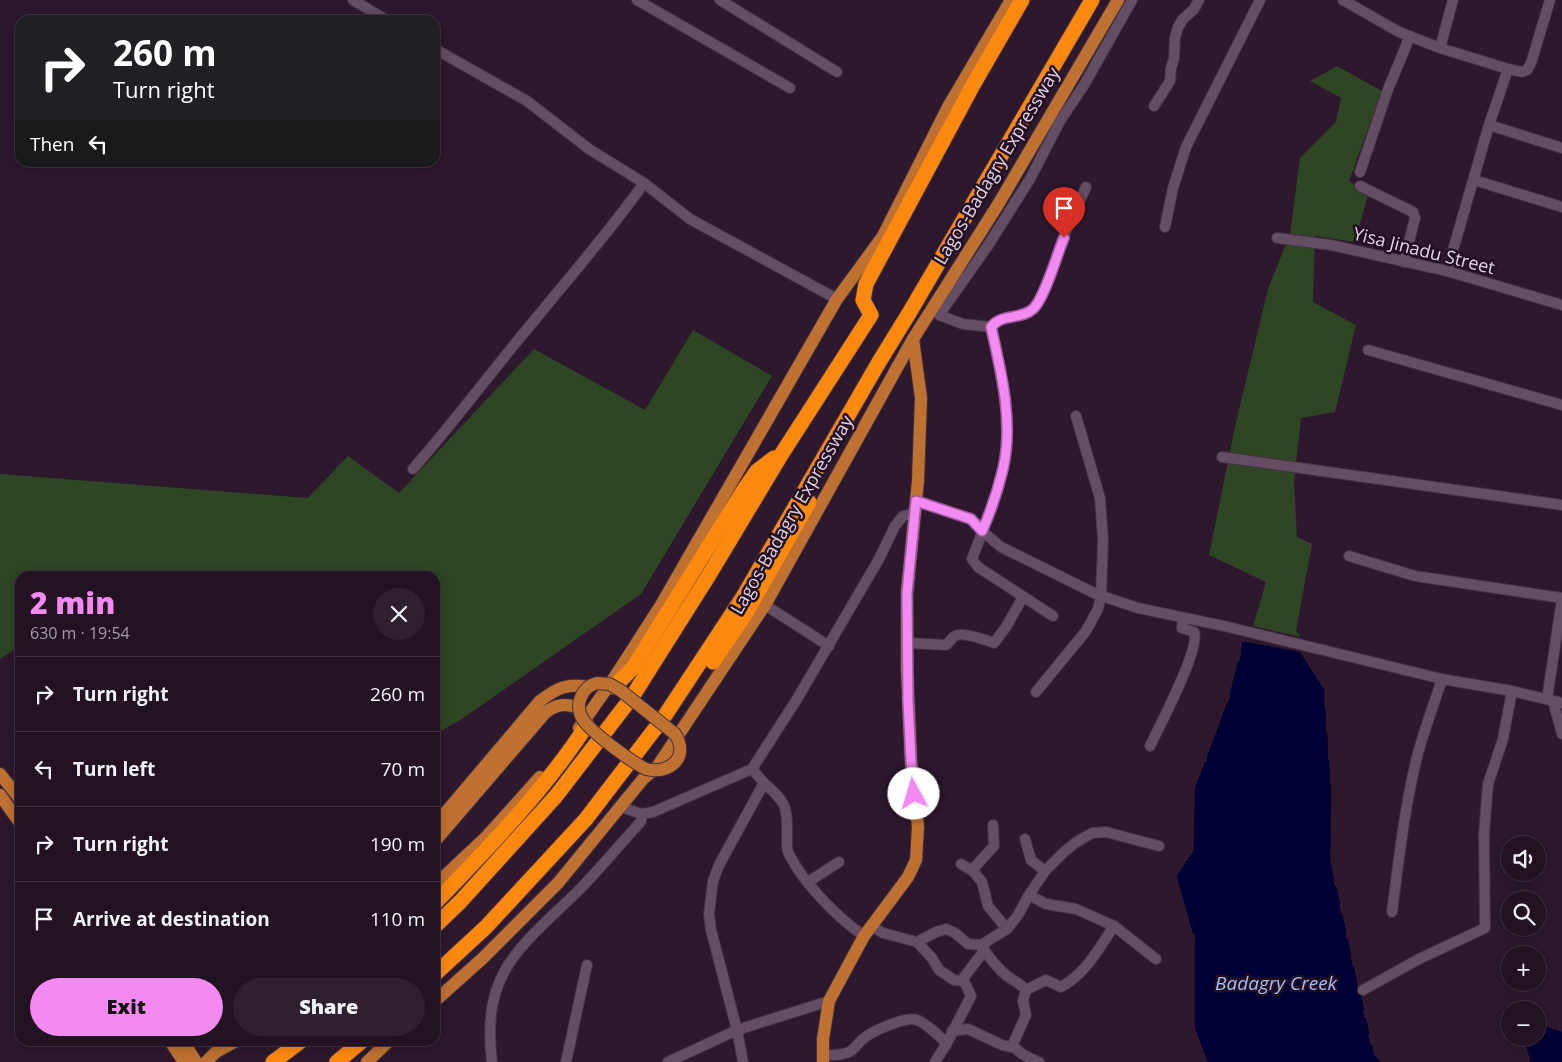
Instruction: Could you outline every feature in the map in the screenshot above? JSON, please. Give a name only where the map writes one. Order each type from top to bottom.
[{"type":"highway","name":"Lagos-Badagry Expressway","points":[[440,921],[460,902],[556,796],[626,705],[709,575],[780,454],[871,315],[863,300],[866,284],[968,94],[1022,0]]},
{"type":"highway","name":"Lagos-Badagry Expressway","points":[[440,970],[486,927],[579,826],[664,717],[743,597],[1092,0]]},
{"type":"highway","points":[[614,687],[633,668],[757,471],[780,454]]},
{"type":"highway","points":[[670,729],[683,706],[746,613],[810,501],[813,491],[812,478]]},
{"type":"highway","points":[[440,898],[503,832],[544,784],[587,725]]},
{"type":"highway","points":[[440,973],[460,964],[474,951],[550,871],[623,784],[641,766]]},
{"type":"highway","points":[[273,1062],[295,1046]]},
{"type":"highway","points":[[337,1062],[356,1046]]},
{"type":"main road","points":[[440,881],[486,836],[536,782],[583,722],[614,678],[661,605],[838,299],[883,236],[948,107],[1011,0]]},
{"type":"main road","name":"Lagos-Badagry Expressway","points":[[440,997],[483,958],[558,883],[643,779],[657,767],[765,605],[900,361],[1004,194],[1118,0]]},
{"type":"main road","points":[[823,1058],[825,1019],[829,1001],[867,931],[908,877],[916,860],[918,827],[911,761],[907,593],[919,463],[920,387],[913,339]]},
{"type":"main road","points":[[900,361],[920,387]]},
{"type":"main road","points":[[597,683],[614,687],[677,736],[680,746],[679,756],[671,767],[658,771],[641,766],[587,725],[582,719],[579,708],[581,698],[588,688],[597,683]]},
{"type":"main road","points":[[440,834],[540,701],[549,694],[567,686],[575,685],[588,688]]},
{"type":"main road","points":[[440,822],[465,799],[545,713],[559,705],[570,705],[579,708]]},
{"type":"main road","points":[[0,774],[15,793]]},
{"type":"main road","points":[[0,795],[15,816]]},
{"type":"main road","points":[[8,807],[15,802]]},
{"type":"main road","points":[[173,1046],[184,1062]]},
{"type":"main road","points":[[186,1046],[196,1062]]},
{"type":"main road","points":[[206,1062],[216,1052],[227,1046]]},
{"type":"main road","points":[[372,1060],[385,1046]]},
{"type":"street","points":[[353,0],[378,15]]},
{"type":"street","points":[[636,0],[790,88]]},
{"type":"street","points":[[720,0],[837,72]]},
{"type":"street","points":[[991,327],[963,324],[939,315],[987,247],[1030,179],[1060,121],[1084,85],[1132,0]]},
{"type":"street","points":[[1154,106],[1170,81],[1174,59],[1174,43],[1178,27],[1183,19],[1194,9],[1199,0]]},
{"type":"street","points":[[1165,227],[1173,188],[1186,147],[1260,0]]},
{"type":"street","points":[[1440,48],[1453,0]]},
{"type":"street","points":[[1349,2],[1399,32],[1440,48],[1522,72],[1527,70],[1531,63],[1550,0]]},
{"type":"street","points":[[1360,172],[1387,92],[1410,36]]},
{"type":"street","points":[[440,52],[527,101],[589,149],[644,183],[690,219],[838,299]]},
{"type":"street","points":[[1447,271],[1489,125],[1508,69]]},
{"type":"street","points":[[1489,125],[1562,148]]},
{"type":"street","points":[[1018,170],[1030,179]]},
{"type":"street","points":[[1474,180],[1562,207]]},
{"type":"street","points":[[413,469],[452,424],[508,352],[616,222],[644,183]]},
{"type":"street","points":[[1360,186],[1415,214],[1404,262]]},
{"type":"street","points":[[991,327],[996,321],[1023,314],[1032,309],[1041,296],[1086,187]]},
{"type":"street","points":[[1004,194],[1015,202]]},
{"type":"street","name":"Yisa Jinadu Street","points":[[1277,238],[1331,245],[1447,271],[1562,305]]},
{"type":"street","points":[[991,327],[1002,374],[1005,403],[1006,441],[1004,467],[972,558],[974,562],[1053,616]]},
{"type":"street","points":[[1368,350],[1562,404]]},
{"type":"street","points":[[1036,692],[1086,631],[1098,608],[1101,596],[1103,540],[1100,498],[1076,416]]},
{"type":"street","points":[[1222,457],[1562,505]]},
{"type":"street","points":[[621,807],[642,814],[652,812],[752,769],[797,699],[895,526],[903,516],[916,507],[971,519],[1001,548],[1101,596],[1138,608],[1442,679],[1512,691],[1554,701]]},
{"type":"street","points":[[1349,556],[1415,576],[1562,598],[1554,701],[1562,734]]},
{"type":"street","points":[[908,643],[946,645],[954,636],[959,635],[994,643],[1006,627],[1023,597]]},
{"type":"street","points":[[765,605],[828,646]]},
{"type":"street","points":[[1150,746],[1180,685],[1195,641],[1194,632],[1182,628],[1184,618]]},
{"type":"street","points":[[1392,912],[1400,849],[1418,752],[1442,679]]},
{"type":"street","points":[[1363,990],[1419,959],[1486,928],[1484,834],[1488,784],[1503,739],[1512,691]]},
{"type":"street","points":[[752,769],[782,800],[788,824],[788,854],[808,882],[837,914],[867,931],[917,942],[940,970],[954,980],[964,981]]},
{"type":"street","points":[[742,1062],[738,1030],[711,930],[709,900],[713,881],[720,865],[764,783]]},
{"type":"street","points":[[492,1062],[489,1041],[490,1020],[493,997],[502,973],[524,944],[597,871],[636,827],[641,821],[642,814]]},
{"type":"street","points":[[972,870],[994,846],[993,826]]},
{"type":"street","points":[[935,1062],[971,996],[964,981],[967,973],[983,948],[1006,929],[1018,915],[1045,871],[1075,842],[1092,833],[1106,832],[1159,846]]},
{"type":"street","points":[[1025,839],[1031,860],[1045,871]]},
{"type":"street","points":[[808,882],[839,862]]},
{"type":"street","points":[[961,864],[972,870],[984,886],[988,906],[1006,929]]},
{"type":"street","points":[[1029,895],[1046,904],[1076,909],[1114,926],[1156,959]]},
{"type":"street","points":[[1015,1048],[1013,1044],[1014,1038],[1026,1015],[1023,1001],[1026,990],[1046,980],[1061,987],[1072,981],[1089,965],[1114,926]]},
{"type":"street","points":[[917,942],[946,929],[955,933],[968,944],[983,948],[1005,975],[1026,990]]},
{"type":"street","points":[[566,1062],[586,965]]},
{"type":"street","points":[[668,1062],[738,1030],[829,1001]]},
{"type":"street","points":[[823,1058],[850,1051],[864,1038],[879,1029],[910,1019],[924,1024],[947,1043]]},
{"type":"street","points":[[952,1031],[968,1029],[1002,1045],[1015,1048],[1025,1056],[1040,1062]]},
{"type":"green space","points":[[1337,66],[1382,91],[1349,181],[1368,195],[1355,242],[1315,236],[1313,302],[1356,325],[1335,412],[1301,418],[1294,482],[1297,537],[1312,544],[1296,631],[1301,637],[1253,626],[1266,582],[1209,555],[1236,422],[1268,289],[1290,234],[1300,158],[1336,122],[1341,98],[1310,81]]},
{"type":"green space","points":[[693,330],[772,376],[641,594],[459,721],[440,731],[440,571],[15,571],[15,649],[0,659],[0,474],[308,498],[348,456],[399,493],[534,349],[645,410]]},
{"type":"water","name":"Badagry Creek","points":[[1244,643],[1299,653],[1323,690],[1330,784],[1329,861],[1373,1056],[1379,1062],[1209,1062],[1196,1027],[1197,942],[1178,876],[1195,851],[1196,789],[1227,708]]},
{"type":"water","points":[[1546,1028],[1562,1033],[1562,1062],[1532,1062],[1527,1046],[1546,1046]]},
{"type":"waterway","points":[[1242,651],[1244,643],[1299,653],[1323,690],[1323,700]]},
{"type":"waterway","points":[[1231,694],[1239,663]]},
{"type":"waterway","points":[[1208,758],[1228,704]]},
{"type":"waterway","points":[[1324,708],[1325,725]]},
{"type":"waterway","points":[[1326,733],[1327,753]]},
{"type":"waterway","points":[[1328,761],[1329,778]]},
{"type":"waterway","points":[[1194,933],[1178,876],[1195,851],[1196,789],[1206,763]]},
{"type":"waterway","points":[[1330,786],[1329,861],[1333,880]]},
{"type":"waterway","points":[[1335,887],[1339,904]]},
{"type":"waterway","points":[[1341,914],[1345,931]]},
{"type":"waterway","points":[[1196,940],[1196,1027],[1209,1062]]},
{"type":"waterway","points":[[1347,941],[1350,955]]},
{"type":"waterway","points":[[1353,968],[1356,982]]},
{"type":"waterway","points":[[1359,992],[1363,1009]]},
{"type":"waterway","points":[[1365,1019],[1368,1033]]},
{"type":"waterway","points":[[1546,1028],[1562,1033]]},
{"type":"waterway","points":[[1371,1046],[1373,1056],[1379,1062]]},
{"type":"waterway","points":[[1527,1046],[1532,1062]]},
{"type":"route","points":[[914,794],[908,701],[907,593],[916,501],[971,519],[982,531],[1004,467],[1006,441],[1002,374],[991,327],[996,321],[1005,317],[1023,314],[1032,309],[1041,296],[1064,238]]}]
